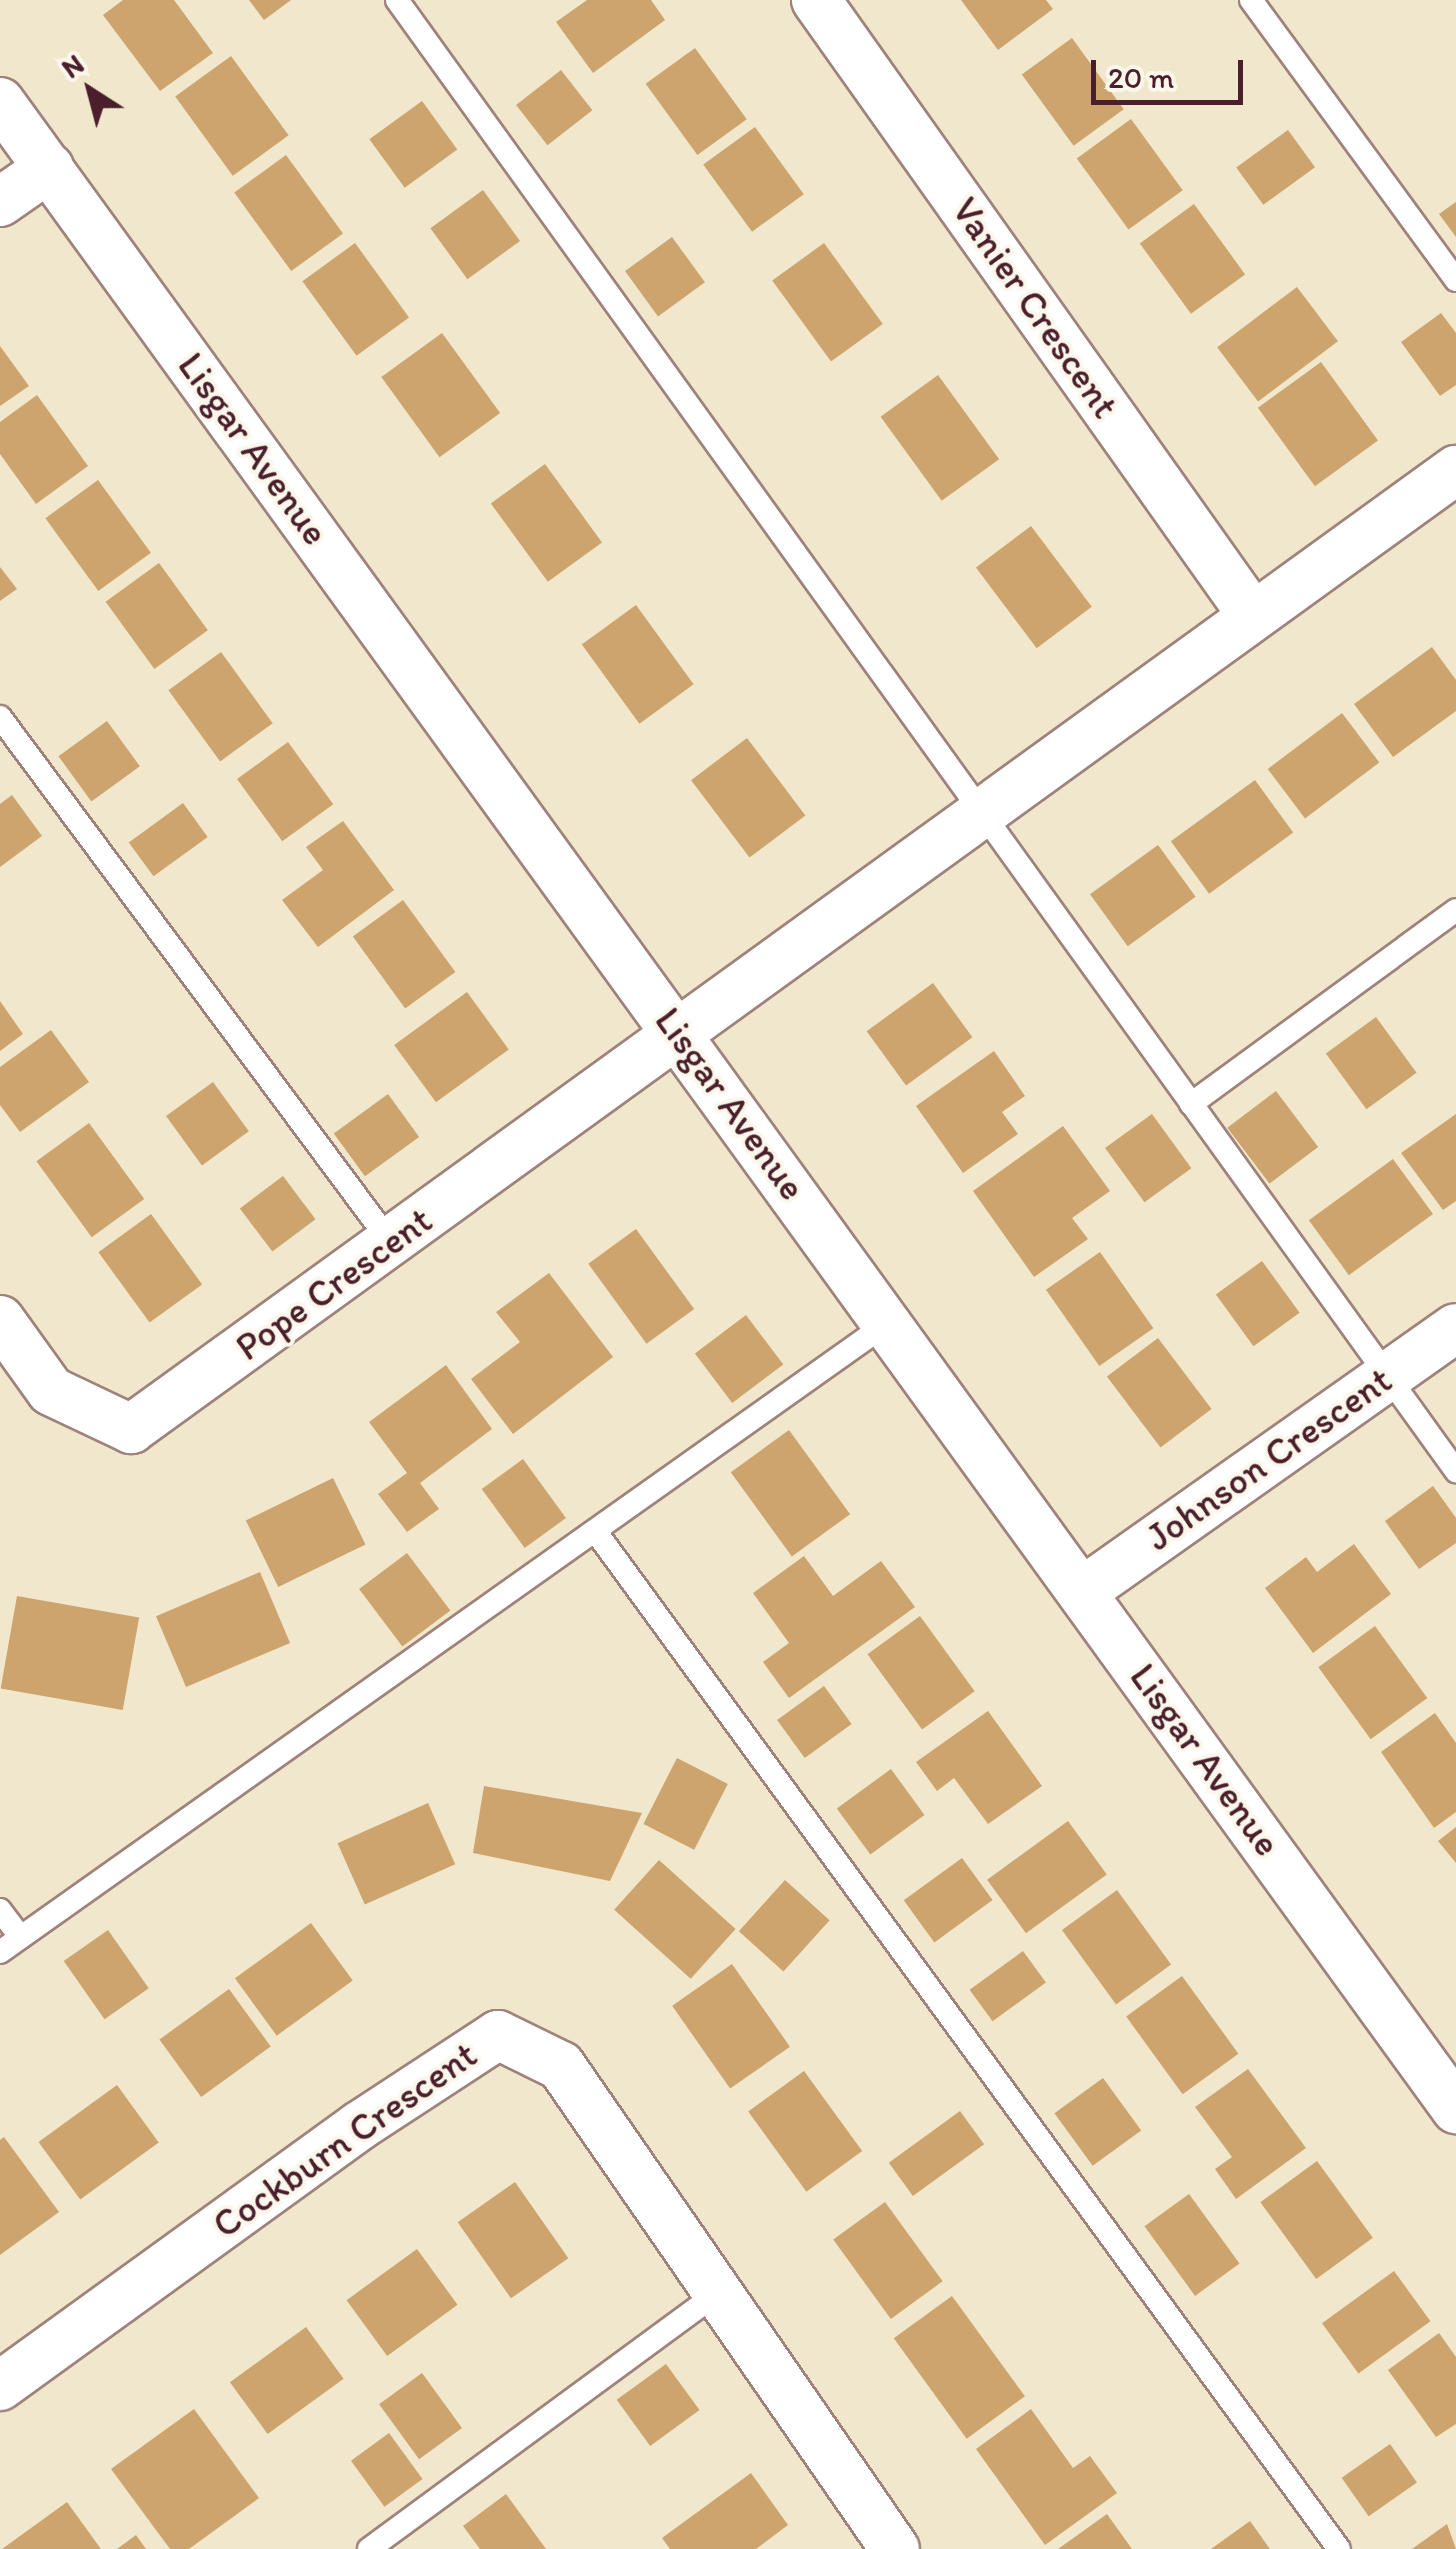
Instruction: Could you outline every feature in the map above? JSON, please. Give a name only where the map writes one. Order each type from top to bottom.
[{"type":"street","name":"Vanier Crescent","points":[[816,0],[1253,616]]},
{"type":"street","name":"Lisgar Avenue","points":[[0,102],[1456,2109]]},
{"type":"street","points":[[0,202],[49,168]]},
{"type":"street","points":[[677,1032],[1456,470]]},
{"type":"street","name":"Pope Crescent","points":[[0,1320],[51,1391],[131,1429],[392,1243],[677,1032]]},
{"type":"street","name":"Johnson Crescent","points":[[1083,1591],[1456,1328]]},
{"type":"street","name":"Cockburn Crescent","points":[[0,2386],[359,2126],[498,2035],[560,2066],[714,2296],[895,2549]]},
{"type":"lane","points":[[398,0],[978,812],[1456,1471]]},
{"type":"lane","points":[[1250,0],[1456,280]]},
{"type":"lane","points":[[0,717],[392,1243]]},
{"type":"lane","points":[[1191,1104],[1456,910]]},
{"type":"lane","points":[[0,1952],[888,1322]]},
{"type":"lane","points":[[596,1532],[1339,2549]]},
{"type":"lane","points":[[0,1910],[20,1938]]},
{"type":"lane","points":[[369,2549],[714,2296]]},
{"type":"building","points":[[123,0],[174,0],[213,53],[160,91],[103,15]]},
{"type":"building","points":[[249,0],[291,0],[264,20]]},
{"type":"building","points":[[587,0],[651,0],[665,20],[593,73],[556,22]]},
{"type":"building","points":[[961,0],[1046,0],[1053,9],[998,50]]},
{"type":"building","points":[[1072,38],[1124,109],[1074,146],[1022,74]]},
{"type":"building","points":[[695,48],[747,119],[697,155],[646,84]]},
{"type":"building","points":[[231,56],[289,135],[233,176],[175,97]]},
{"type":"building","points":[[561,70],[592,110],[547,145],[516,105]]},
{"type":"building","points":[[422,101],[457,150],[405,188],[369,139]]},
{"type":"building","points":[[1131,119],[1183,190],[1129,230],[1077,158]]},
{"type":"building","points":[[755,127],[804,194],[752,232],[703,165]]},
{"type":"building","points":[[1288,130],[1315,167],[1263,205],[1236,168]]},
{"type":"building","points":[[286,155],[343,233],[291,271],[234,193]]},
{"type":"building","points":[[483,190],[520,241],[467,279],[430,228]]},
{"type":"building","points":[[1456,202],[1456,237],[1439,214]]},
{"type":"building","points":[[1194,204],[1245,274],[1191,314],[1140,243]]},
{"type":"building","points":[[672,237],[705,282],[658,316],[625,271]]},
{"type":"building","points":[[355,243],[409,317],[356,356],[302,281]]},
{"type":"building","points":[[824,243],[883,324],[831,362],[772,281]]},
{"type":"building","points":[[1297,287],[1338,341],[1258,401],[1217,347]]},
{"type":"building","points":[[1441,313],[1456,333],[1456,385],[1440,396],[1401,342]]},
{"type":"building","points":[[442,333],[500,413],[440,457],[381,377]]},
{"type":"building","points":[[0,346],[29,386],[0,406]]},
{"type":"building","points":[[1321,362],[1378,440],[1315,486],[1258,408]]},
{"type":"building","points":[[938,375],[999,459],[942,501],[881,417]]},
{"type":"building","points":[[37,395],[88,466],[36,504],[0,454],[0,422]]},
{"type":"building","points":[[545,464],[602,542],[548,582],[491,503]]},
{"type":"building","points":[[98,480],[151,553],[98,591],[45,518]]},
{"type":"building","points":[[1031,526],[1092,607],[1037,648],[976,568]]},
{"type":"building","points":[[159,563],[208,630],[154,669],[106,602]]},
{"type":"building","points":[[0,567],[17,589],[0,601]]},
{"type":"building","points":[[636,605],[694,684],[639,724],[582,644]]},
{"type":"building","points":[[1432,647],[1456,680],[1456,711],[1393,757],[1354,704]]},
{"type":"building","points":[[221,652],[273,723],[220,761],[168,690]]},
{"type":"building","points":[[1342,713],[1379,763],[1305,818],[1268,769]]},
{"type":"building","points":[[107,721],[140,766],[91,802],[58,756]]},
{"type":"building","points":[[747,738],[805,815],[749,858],[691,780]]},
{"type":"building","points":[[288,742],[333,804],[282,841],[237,779]]},
{"type":"building","points":[[1255,780],[1293,833],[1209,894],[1171,841]]},
{"type":"building","points":[[12,795],[42,836],[0,867],[0,804]]},
{"type":"building","points":[[183,803],[208,837],[153,876],[129,842]]},
{"type":"building","points":[[343,821],[394,890],[318,947],[282,900],[323,870],[306,847]]},
{"type":"building","points":[[1158,845],[1196,897],[1128,946],[1090,894]]},
{"type":"building","points":[[403,900],[455,972],[405,1008],[353,936]]},
{"type":"building","points":[[933,983],[972,1037],[906,1085],[867,1031]]},
{"type":"building","points":[[467,992],[509,1049],[436,1102],[394,1045]]},
{"type":"building","points":[[0,1001],[23,1034],[0,1051]]},
{"type":"building","points":[[1376,1017],[1417,1073],[1366,1109],[1326,1053]]},
{"type":"building","points":[[51,1030],[89,1082],[20,1132],[0,1105],[0,1067]]},
{"type":"building","points":[[994,1051],[1025,1096],[1002,1112],[1018,1134],[963,1173],[916,1106]]},
{"type":"building","points":[[213,1082],[249,1131],[202,1165],[166,1116]]},
{"type":"building","points":[[1276,1091],[1318,1147],[1269,1184],[1227,1128]]},
{"type":"building","points":[[388,1094],[419,1137],[365,1176],[334,1133]]},
{"type":"building","points":[[1152,1114],[1191,1168],[1144,1202],[1105,1148]]},
{"type":"building","points":[[1456,1114],[1456,1201],[1443,1210],[1401,1153]]},
{"type":"building","points":[[89,1123],[144,1199],[92,1237],[36,1161]]},
{"type":"building","points":[[1063,1126],[1110,1191],[1072,1218],[1088,1239],[1034,1277],[973,1191]]},
{"type":"building","points":[[1393,1159],[1433,1214],[1349,1275],[1309,1220]]},
{"type":"building","points":[[283,1176],[315,1219],[272,1252],[240,1208]]},
{"type":"building","points":[[151,1214],[202,1284],[150,1323],[98,1252]]},
{"type":"building","points":[[636,1229],[694,1309],[646,1344],[588,1264]]},
{"type":"building","points":[[1100,1252],[1153,1328],[1099,1366],[1046,1290]]},
{"type":"building","points":[[1262,1261],[1300,1313],[1254,1346],[1216,1295]]},
{"type":"building","points":[[549,1273],[613,1357],[513,1434],[471,1379],[520,1342],[496,1312]]},
{"type":"building","points":[[746,1315],[783,1365],[732,1403],[695,1354]]},
{"type":"building","points":[[1158,1338],[1212,1409],[1160,1448],[1107,1377]]},
{"type":"building","points":[[446,1365],[492,1429],[420,1483],[439,1509],[407,1532],[378,1494],[407,1473],[369,1422]]},
{"type":"building","points":[[789,1430],[850,1514],[792,1556],[731,1472]]},
{"type":"building","points":[[523,1459],[566,1518],[525,1548],[482,1489]]},
{"type":"building","points":[[333,1478],[365,1545],[278,1587],[246,1521]]},
{"type":"building","points":[[1433,1486],[1456,1518],[1456,1543],[1419,1569],[1385,1521]]},
{"type":"building","points":[[1354,1544],[1391,1594],[1313,1653],[1265,1588],[1306,1557],[1317,1572]]},
{"type":"building","points":[[407,1553],[450,1611],[402,1647],[359,1589]]},
{"type":"building","points":[[804,1556],[833,1596],[881,1561],[915,1607],[789,1698],[763,1662],[789,1643],[753,1593]]},
{"type":"building","points":[[260,1572],[290,1643],[186,1687],[156,1616]]},
{"type":"building","points":[[17,1596],[139,1618],[123,1710],[1,1689]]},
{"type":"building","points":[[920,1616],[975,1691],[922,1729],[867,1654]]},
{"type":"building","points":[[1375,1626],[1427,1698],[1371,1739],[1318,1667]]},
{"type":"building","points":[[824,1686],[852,1724],[805,1758],[777,1720]]},
{"type":"building","points":[[988,1711],[1042,1786],[988,1824],[954,1778],[937,1791],[916,1762]]},
{"type":"building","points":[[1435,1713],[1456,1743],[1456,1812],[1434,1828],[1381,1752]]},
{"type":"building","points":[[677,1758],[728,1784],[694,1850],[643,1824]]},
{"type":"building","points":[[891,1769],[925,1815],[870,1854],[837,1808]]},
{"type":"building","points":[[484,1786],[642,1813],[610,1881],[473,1853]]},
{"type":"building","points":[[428,1803],[455,1864],[365,1904],[338,1843]]},
{"type":"building","points":[[1068,1821],[1107,1874],[1026,1933],[987,1880]]},
{"type":"building","points":[[1456,1827],[1456,1863],[1438,1841]]},
{"type":"building","points":[[962,1858],[993,1900],[934,1942],[904,1900]]},
{"type":"building","points":[[659,1860],[736,1929],[691,1979],[614,1910]]},
{"type":"building","points":[[785,1880],[830,1920],[783,1971],[739,1931]]},
{"type":"building","points":[[1117,1890],[1171,1964],[1116,2004],[1062,1930]]},
{"type":"building","points":[[311,1923],[353,1980],[277,2036],[235,1978]]},
{"type":"building","points":[[108,1930],[149,1988],[104,2019],[64,1961]]},
{"type":"building","points":[[1023,1951],[1046,1983],[993,2021],[970,1990]]},
{"type":"building","points":[[732,1964],[790,2047],[730,2089],[672,2006]]},
{"type":"building","points":[[1182,1976],[1238,2054],[1183,2094],[1126,2017]]},
{"type":"building","points":[[229,1989],[271,2046],[201,2097],[159,2040]]},
{"type":"building","points":[[1248,2069],[1306,2148],[1236,2199],[1215,2169],[1232,2157],[1195,2107]]},
{"type":"building","points":[[804,2071],[862,2151],[806,2192],[748,2112]]},
{"type":"building","points":[[1103,2078],[1141,2131],[1093,2166],[1054,2113]]},
{"type":"building","points":[[117,2085],[159,2142],[80,2199],[39,2142]]},
{"type":"building","points":[[960,2111],[984,2144],[913,2196],[889,2163]]},
{"type":"building","points":[[4,2137],[59,2212],[0,2255],[0,2140]]},
{"type":"building","points":[[1317,2161],[1373,2238],[1316,2279],[1260,2202]]},
{"type":"building","points":[[515,2182],[568,2258],[511,2298],[458,2222]]},
{"type":"building","points":[[1189,2194],[1240,2264],[1195,2296],[1145,2226]]},
{"type":"building","points":[[885,2202],[943,2281],[891,2319],[833,2240]]},
{"type":"building","points":[[417,2249],[458,2305],[387,2356],[347,2300]]},
{"type":"building","points":[[1394,2271],[1430,2321],[1358,2373],[1322,2323]]},
{"type":"building","points":[[952,2296],[1025,2396],[967,2439],[894,2338]]},
{"type":"building","points":[[306,2327],[344,2379],[268,2434],[230,2382]]},
{"type":"building","points":[[1439,2333],[1456,2357],[1456,2424],[1436,2437],[1388,2370]]},
{"type":"building","points":[[666,2364],[700,2410],[650,2446],[617,2400]]},
{"type":"building","points":[[422,2373],[462,2428],[419,2459],[379,2404]]},
{"type":"building","points":[[194,2409],[259,2498],[189,2549],[170,2549],[111,2469]]},
{"type":"building","points":[[1031,2409],[1073,2468],[1090,2456],[1117,2493],[1045,2545],[976,2449]]},
{"type":"building","points":[[389,2433],[423,2479],[384,2507],[351,2461]]},
{"type":"building","points":[[1390,2444],[1417,2483],[1369,2516],[1342,2478]]},
{"type":"building","points":[[751,2473],[788,2525],[756,2549],[670,2549],[662,2538]]},
{"type":"building","points":[[506,2494],[546,2549],[480,2549],[463,2526]]},
{"type":"building","points":[[67,2502],[101,2549],[2,2549]]},
{"type":"building","points":[[1107,2514],[1132,2549],[1058,2549]]},
{"type":"building","points":[[1250,2521],[1270,2549],[1211,2549]]},
{"type":"building","points":[[1447,2524],[1456,2549],[1412,2549]]},
{"type":"building","points":[[136,2535],[146,2549],[117,2549]]}]
